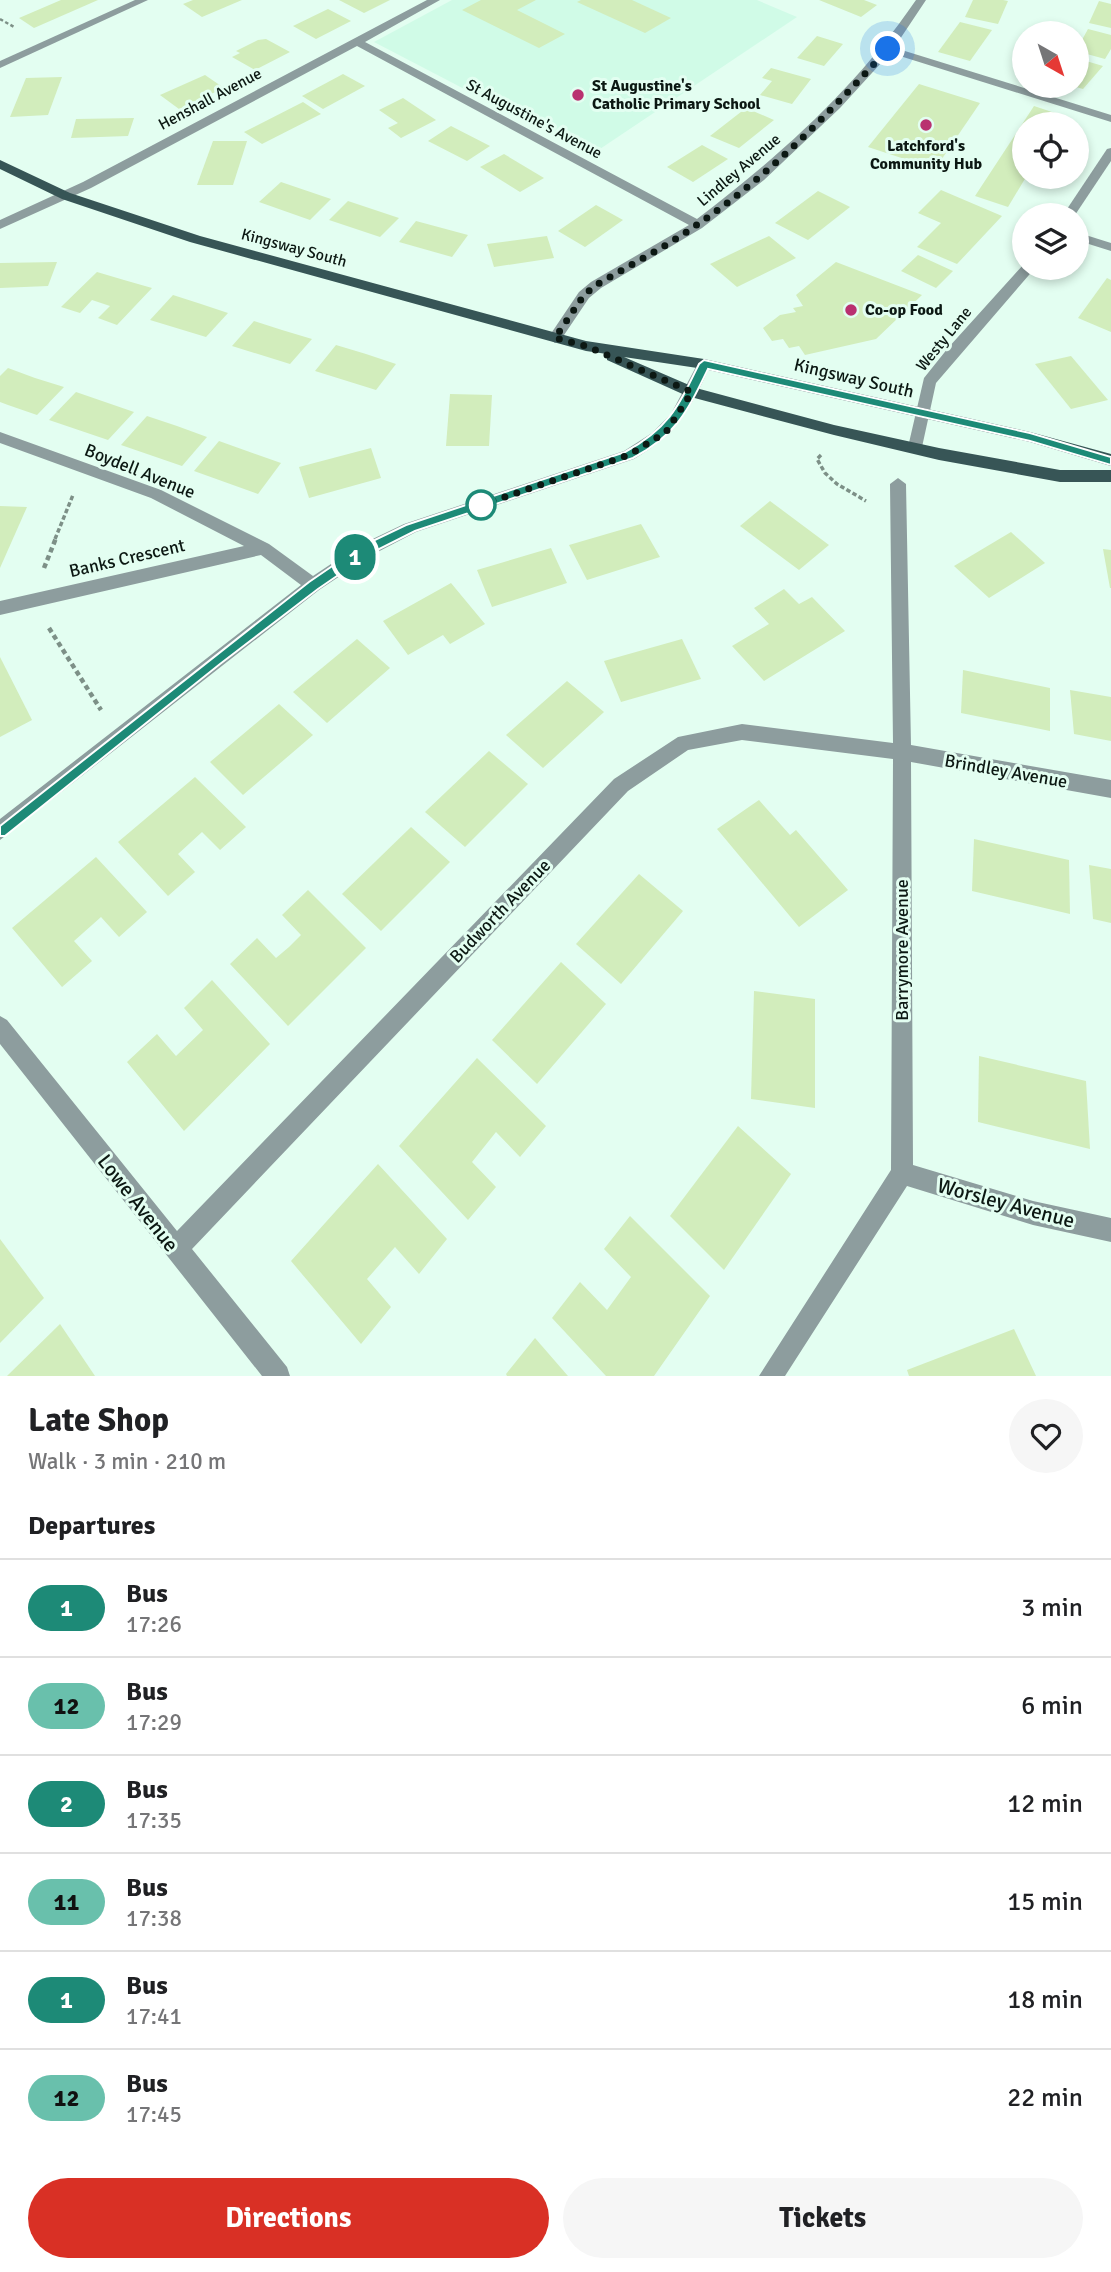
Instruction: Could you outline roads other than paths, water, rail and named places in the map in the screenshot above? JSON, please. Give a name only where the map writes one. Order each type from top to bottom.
[{"type":"main road","name":"Kingsway South","points":[[0,164],[66,196],[195,239],[555,338],[586,346],[704,364],[1030,437],[1111,460]]},
{"type":"main road","name":"Kingsway South","points":[[586,346],[692,392],[834,429],[1060,476],[1111,476]]},
{"type":"street","points":[[0,65],[143,0]]},
{"type":"street","name":"Henshall Avenue","points":[[4,223],[66,196],[435,0]]},
{"type":"street","name":"Lindley Avenue","points":[[555,338],[584,295],[596,285],[698,225],[760,177],[836,106],[888,49],[919,1]]},
{"type":"street","name":"St Augustine's Avenue","points":[[356,41],[698,225]]},
{"type":"street","points":[[888,49],[1111,119]]},
{"type":"street","points":[[1077,203],[1111,152]]},
{"type":"street","points":[[1089,240],[1111,247]]},
{"type":"street","name":"Westy Lane","points":[[915,447],[929,382],[953,351],[1017,280]]},
{"type":"street","points":[[0,831],[313,585],[365,551],[410,528],[629,455],[666,432],[692,392],[704,364]]},
{"type":"street","name":"Boydell Avenue","points":[[0,437],[156,494],[263,548],[313,585]]},
{"type":"street","name":"Barrymore Avenue","points":[[898,484],[902,752],[902,1174]]},
{"type":"street","name":"Banks Crescent","points":[[0,608],[263,548]]},
{"type":"street","name":"Budworth Avenue","points":[[175,1250],[621,785],[684,743],[742,732],[902,752]]},
{"type":"street","name":"Brindley Avenue","points":[[902,752],[1111,789]]},
{"type":"street","name":"Lowe Avenue","points":[[0,1027],[278,1376]]},
{"type":"street","points":[[771,1376],[902,1174]]},
{"type":"street","name":"Worsley Avenue","points":[[902,1174],[1033,1213],[1111,1230]]},
{"type":"place","name":"St Augustine's Catholic Primary School","points":[[578,95]]},
{"type":"place","name":"Latchford's Community Hub","points":[[926,125]]},
{"type":"place","name":"Co-op Food","points":[[851,310]]}]
